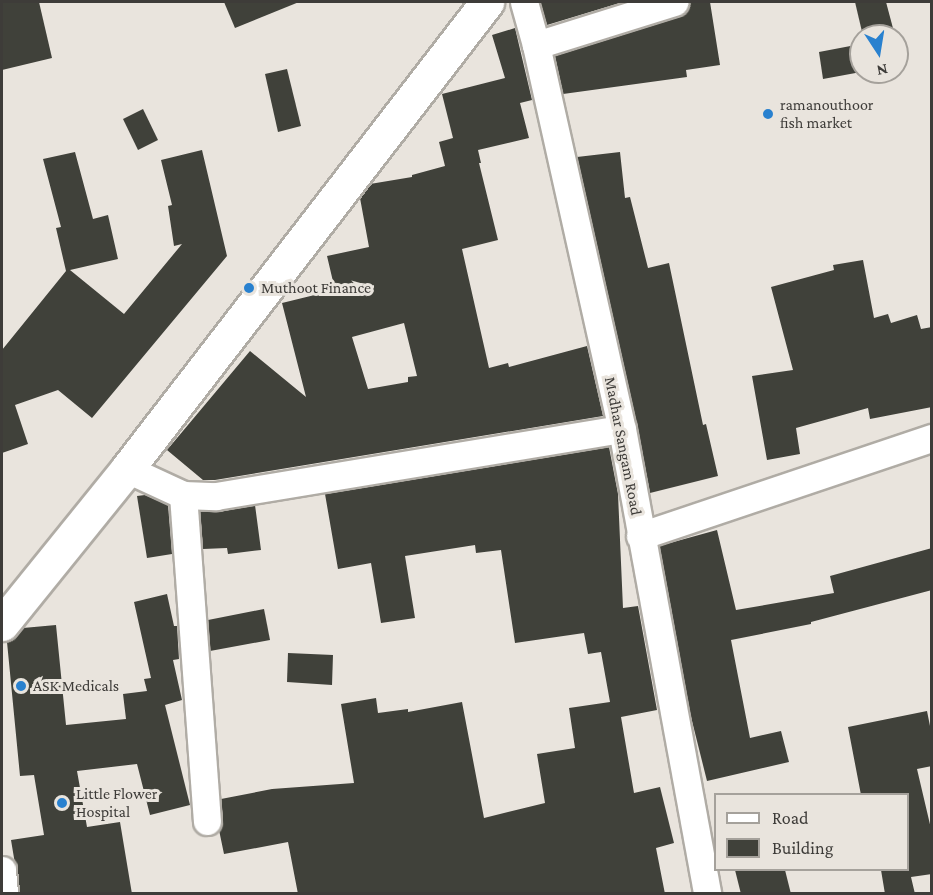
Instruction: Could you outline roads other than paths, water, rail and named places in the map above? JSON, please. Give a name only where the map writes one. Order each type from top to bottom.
[{"type":"main road","points":[[2,624],[127,469],[480,6]]},
{"type":"street","name":"Madhar Sangam Road","points":[[524,2],[537,45],[622,429],[707,894]]},
{"type":"street","points":[[537,45],[674,2]]},
{"type":"street","points":[[127,469],[183,495],[216,496],[622,429]]},
{"type":"street","points":[[640,536],[932,438]]},
{"type":"street","points":[[183,495],[207,821]]},
{"type":"street","points":[[2,870],[4,894]]},
{"type":"place","name":"ramanouthoor fish market","points":[[768,114]]},
{"type":"place","name":"Muthoot Finance","points":[[249,288]]},
{"type":"place","name":"ASK Medicals","points":[[21,686]]},
{"type":"place","name":"Little Flower Hospital","points":[[62,803]]}]
